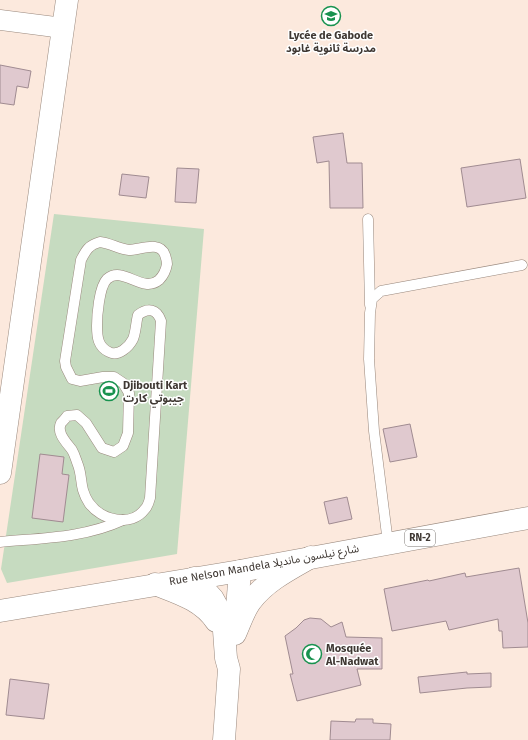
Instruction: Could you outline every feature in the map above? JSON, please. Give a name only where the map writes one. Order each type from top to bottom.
[{"type":"main road","points":[[1,458],[67,0]]},
{"type":"main road","name":"Rue Nelson Mandela شارع نيلسون مانديلا","points":[[0,611],[240,571],[528,518]]},
{"type":"main road","points":[[230,636],[241,620],[250,602],[260,591],[271,582],[311,557]]},
{"type":"main road","points":[[230,636],[240,571]]},
{"type":"main road","points":[[194,578],[220,608],[234,652],[228,669],[224,740]]},
{"type":"main road","points":[[155,584],[197,602],[230,636]]},
{"type":"street","points":[[0,20],[63,28]]},
{"type":"lane","points":[[368,219],[370,313],[369,359],[374,431],[388,543]]},
{"type":"lane","points":[[0,542],[91,532],[138,516],[146,509],[150,498],[161,321],[159,315],[152,310],[144,311],[138,315],[133,339],[126,349],[117,354],[109,353],[100,345],[97,317],[103,287],[107,280],[115,275],[123,276],[138,283],[150,284],[158,281],[164,273],[167,262],[164,253],[158,247],[147,246],[130,250],[100,242],[92,244],[86,250],[81,260],[65,361],[66,367],[72,379],[80,381],[103,377],[114,377],[123,383],[128,393],[128,433],[123,446],[114,452],[102,448],[86,423],[76,415],[67,416],[61,423],[60,430],[64,440],[73,452],[79,467],[82,488],[90,503],[99,513],[111,518],[123,520]]},
{"type":"lane","points":[[370,313],[372,299],[380,291],[522,265]]},
{"type":"green space","name":"Djibouti Kart جيبوتي كارت","points":[[54,214],[204,229],[177,554],[7,583],[1,569]]},
{"type":"building","points":[[0,65],[31,71],[28,88],[17,86],[14,105],[0,103]]},
{"type":"building","points":[[343,133],[347,163],[362,163],[363,208],[330,208],[329,161],[317,163],[313,137]]},
{"type":"building","points":[[520,159],[526,198],[467,207],[461,168]]},
{"type":"building","points":[[177,168],[199,169],[196,203],[175,202]]},
{"type":"building","points":[[122,174],[149,177],[146,198],[119,195]]},
{"type":"building","points":[[410,424],[417,457],[390,462],[383,429]]},
{"type":"building","points":[[40,454],[64,457],[62,474],[69,475],[63,522],[32,518]]},
{"type":"building","points":[[347,497],[352,519],[329,524],[324,502]]},
{"type":"building","points":[[519,568],[528,623],[528,647],[503,648],[502,631],[499,631],[498,619],[449,630],[446,621],[392,631],[384,589],[465,573],[466,577]]},
{"type":"building","points":[[310,618],[321,619],[331,627],[342,622],[346,637],[382,638],[382,669],[357,669],[361,685],[297,701],[290,674],[293,674],[285,636],[304,620]]},
{"type":"building","points":[[467,672],[467,674],[491,673],[491,687],[420,693],[418,677]]},
{"type":"building","points":[[10,679],[49,684],[44,719],[6,715]]},
{"type":"building","points":[[356,719],[373,719],[373,723],[391,724],[390,740],[330,740],[331,721],[355,722]]},
{"type":"place","name":"Lycée de Gabode مدرسة ثانوية غابود","points":[[331,16]]},
{"type":"place","name":"Djibouti Kart جيبوتي كارت","points":[[109,391]]},
{"type":"place","name":"Mosquée Al-Nadwat","points":[[312,654]]}]
